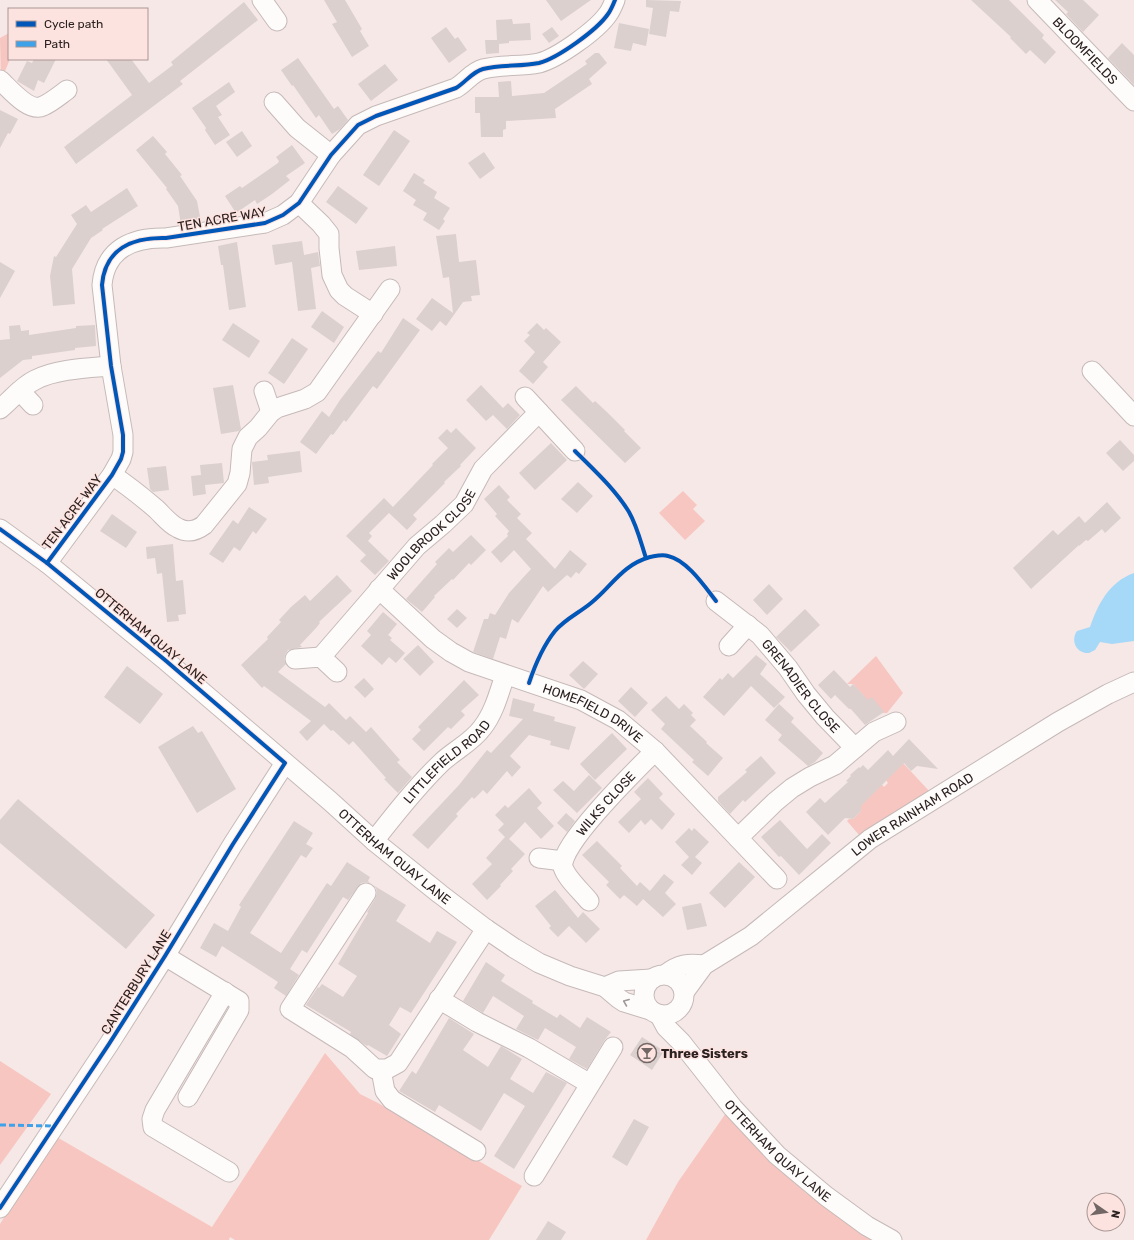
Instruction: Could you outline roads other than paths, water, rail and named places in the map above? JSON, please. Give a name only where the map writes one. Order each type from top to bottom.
[{"type":"street","points":[[262,0],[277,21]]},
{"type":"street","name":"TEN ACRE WAY","points":[[47,563],[112,475],[121,459],[124,441],[111,366],[102,285],[102,275],[109,258],[120,248],[156,238],[166,238],[265,222],[283,215],[299,203],[331,155],[358,125],[376,116],[456,88],[473,74],[482,69],[538,63],[549,60],[559,55],[602,21],[608,14],[615,0]]},
{"type":"street","name":"BLOOMFIELDS","points":[[1037,0],[1134,102]]},
{"type":"street","points":[[0,80],[29,106],[36,108],[43,107],[67,90]]},
{"type":"street","points":[[274,102],[297,128],[331,155]]},
{"type":"street","points":[[299,203],[321,224],[329,234],[332,275],[339,290],[345,296],[373,314]]},
{"type":"street","points":[[112,475],[150,504],[172,525],[184,530],[191,531],[198,529],[211,518],[237,484],[240,473],[240,457],[244,442],[271,412],[286,404],[305,399],[317,392],[390,289]]},
{"type":"street","points":[[0,409],[26,398],[35,380],[45,375],[80,369],[111,366]]},
{"type":"street","points":[[1092,371],[1134,416]]},
{"type":"street","points":[[264,390],[271,412]]},
{"type":"street","points":[[525,397],[575,451]]},
{"type":"street","name":"WOOLBROOK CLOSE","points":[[321,657],[417,546],[464,504],[483,469],[539,412]]},
{"type":"street","name":"OTTERHAM QUAY LANE","points":[[0,529],[47,563],[165,660],[374,841],[486,929],[540,963],[570,976],[605,987],[624,1002],[655,1012],[666,1027],[681,1042],[733,1108],[777,1155],[826,1196],[867,1226],[892,1240]]},
{"type":"street","name":"HOMEFIELD DRIVE","points":[[379,589],[432,639],[469,662],[575,698],[592,705],[618,720],[655,752],[777,879]]},
{"type":"street","name":"GRENADIER CLOSE","points":[[716,601],[760,635],[825,717],[855,748]]},
{"type":"street","points":[[729,646],[748,625]]},
{"type":"street","points":[[294,659],[321,657],[337,672]]},
{"type":"street","name":"LITTLEFIELD ROAD","points":[[374,841],[430,774],[483,728],[492,712],[505,675]]},
{"type":"street","name":"LOWER RAINHAM ROAD","points":[[683,998],[704,965],[751,936],[884,829],[1058,722],[1108,694],[1134,682]]},
{"type":"street","points":[[738,838],[775,802],[792,788],[810,777],[835,765],[874,732],[896,722]]},
{"type":"street","name":"WILKS CLOSE","points":[[563,861],[570,847],[608,799],[655,752]]},
{"type":"street","name":"CANTERBURY LANE","points":[[0,1208],[109,1044],[285,763]]},
{"type":"street","points":[[539,858],[563,861],[563,867],[566,872],[589,901]]},
{"type":"street","points":[[366,893],[290,1009],[352,1048],[374,1068],[381,1070],[390,1068],[398,1063],[486,929]]},
{"type":"street","points":[[165,956],[239,1000],[239,1010],[188,1097]]},
{"type":"street","points":[[683,998],[672,1014],[655,1012],[644,1000],[644,994],[647,983],[676,967],[694,964],[704,965]]},
{"type":"street","points":[[605,987],[619,981],[673,976],[682,985],[683,1030],[681,1042]]},
{"type":"street","points":[[224,992],[154,1110],[152,1119],[153,1128],[229,1172]]},
{"type":"street","points":[[439,999],[477,1022],[529,1048],[590,1084]]},
{"type":"street","points":[[534,1176],[613,1047]]},
{"type":"street","points":[[381,1070],[384,1091],[392,1100],[476,1151]]},
{"type":"water","points":[[1134,573],[1134,641],[1112,644],[1100,642],[1095,650],[1089,653],[1085,653],[1078,649],[1074,639],[1077,631],[1090,627],[1101,602],[1111,588],[1125,577]]},
{"type":"place","name":"Three Sisters","points":[[647,1053]]}]
